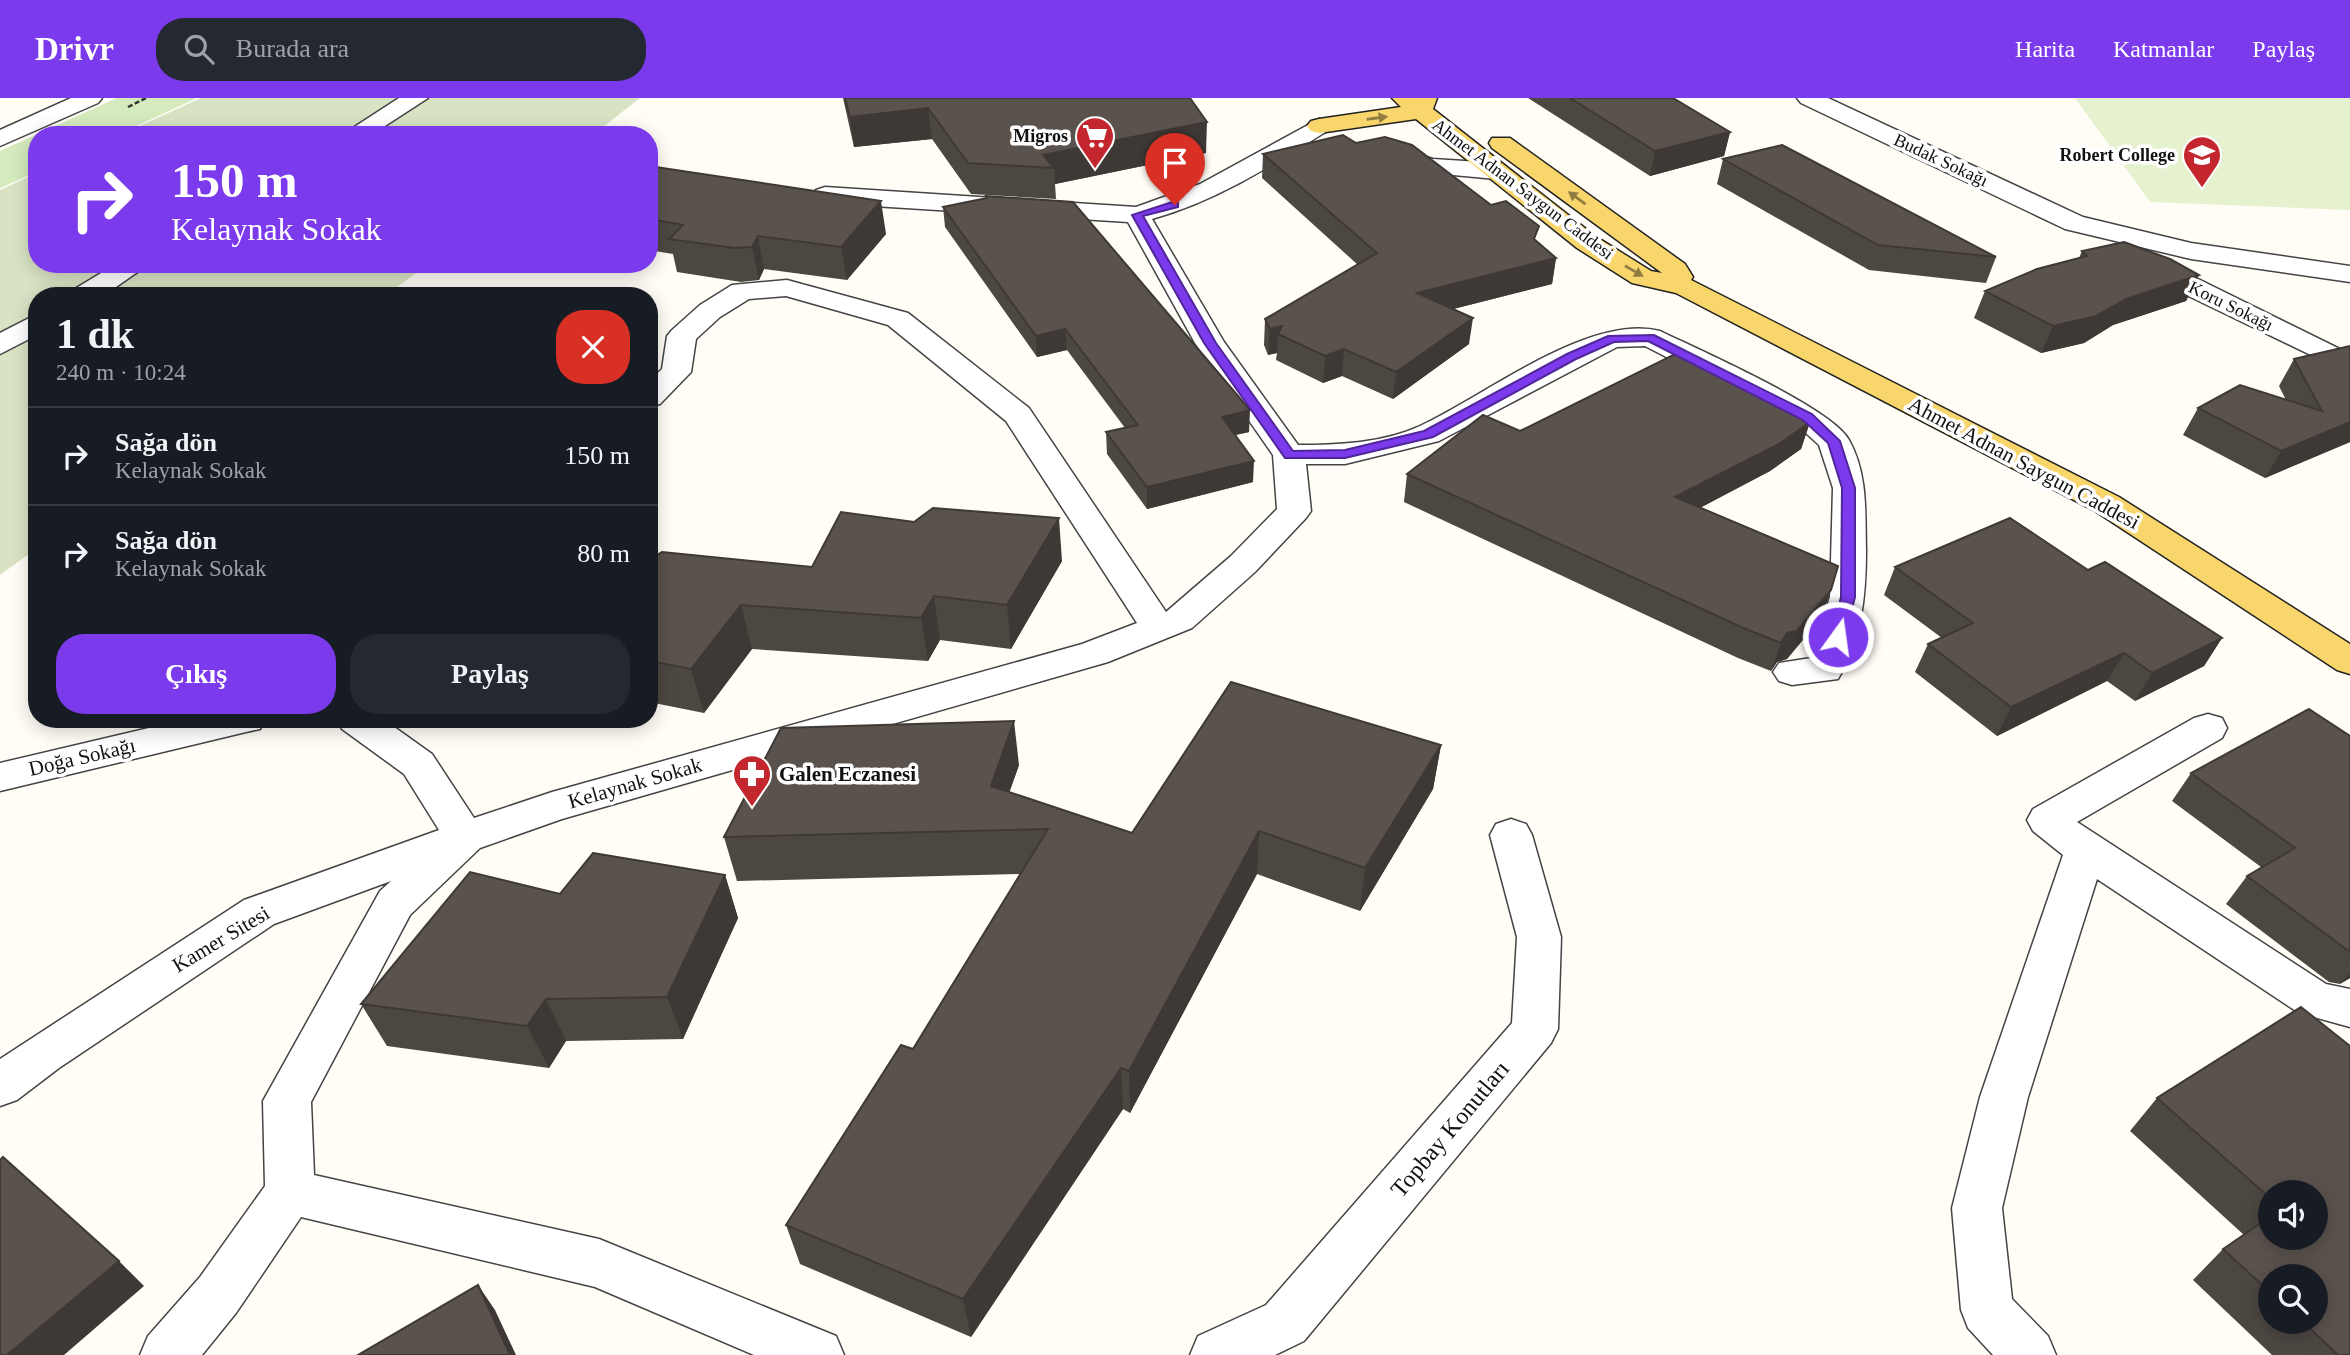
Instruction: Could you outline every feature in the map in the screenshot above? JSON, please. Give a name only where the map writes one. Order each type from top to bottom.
[{"type":"main road","points":[[1319,126],[1352,98]]},
{"type":"main road","name":"Ahmet Adnan Saygun Caddesi","points":[[1443,98],[1675,270],[1685,288]]},
{"type":"main road","points":[[1319,126],[1416,102]]},
{"type":"main road","name":"Ahmet Adnan Saygun Caddesi","points":[[1416,102],[1496,171],[1608,256],[1642,276],[1685,288],[2107,504],[2350,660]]},
{"type":"street","points":[[29,126],[90,98]]},
{"type":"street","points":[[369,126],[416,98]]},
{"type":"street","name":"Budak Sokağı","points":[[1809,98],[2074,223],[2191,251],[2350,274]]},
{"type":"street","points":[[0,139],[28,126]]},
{"type":"street","points":[[825,195],[1137,215],[1188,200],[1319,126]]},
{"type":"street","points":[[1372,149],[1432,166],[1496,171]]},
{"type":"street","points":[[1137,215],[1210,343],[1289,455],[1345,454],[1428,434],[1571,357],[1612,338],[1650,337],[1807,417],[1834,441],[1849,488],[1848,597],[1838,637],[1825,670],[1792,672]]},
{"type":"street","name":"Koru Sokağı","points":[[2109,254],[2182,282],[2350,365]]},
{"type":"street","points":[[98,287],[121,273]]},
{"type":"street","points":[[658,389],[676,372],[682,336],[710,311],[742,291],[787,288],[898,318],[1018,415],[1158,628]]},
{"type":"street","points":[[0,345],[28,328]]},
{"type":"street","name":"Kelaynak Sokak","points":[[290,1192],[287,1101],[395,903],[465,837],[565,803],[1096,653],[1180,620],[1243,565],[1294,511],[1289,455]]},
{"type":"street","name":"Doğa Sokağı","points":[[0,777],[208,728]]},
{"type":"street","points":[[368,728],[418,764],[465,837]]},
{"type":"street","points":[[2208,728],[2047,820],[2085,850],[2315,1000],[2350,1009]]},
{"type":"street","name":"Topbay Konutları","points":[[1217,1355],[1285,1323],[1535,1029],[1539,937],[1511,835]]},
{"type":"street","name":"Kamer Sitesi","points":[[0,1086],[43,1054],[259,912],[465,837]]},
{"type":"street","points":[[2029,1355],[1987,1310],[1976,1209],[2004,1097],[2085,850]]},
{"type":"street","points":[[167,1355],[218,1295],[290,1192],[599,1263],[817,1355]]},
{"type":"green space","points":[[117,98],[197,98],[136,126],[55,126]]},
{"type":"green space","points":[[201,98],[640,98],[604,126],[140,126]]},
{"type":"green space","points":[[2075,98],[2350,98],[2350,210],[2150,202]]},
{"type":"green space","points":[[28,138],[28,176],[0,188],[0,151]]},
{"type":"green space","points":[[28,177],[28,273],[416,273],[397,287],[28,287],[28,555],[0,575],[0,190]]},
{"type":"building","points":[[845,98],[1190,98],[1207,122],[1043,155],[1054,168],[968,163],[928,108],[850,117]]},
{"type":"building","points":[[1570,98],[1673,98],[1730,132],[1655,151]]},
{"type":"building","points":[[1343,135],[1356,143],[1385,137],[1412,145],[1491,205],[1506,201],[1539,226],[1534,239],[1556,258],[1417,293],[1473,318],[1396,372],[1344,349],[1325,356],[1278,334],[1282,326],[1270,329],[1265,319],[1377,253],[1263,154]]},
{"type":"building","points":[[1782,145],[1996,257],[1878,245],[1723,159]]},
{"type":"building","points":[[658,167],[881,201],[841,247],[758,236],[752,247],[734,248],[669,239],[683,225],[658,221]]},
{"type":"building","points":[[986,196],[1073,202],[1250,410],[1222,417],[1254,461],[1147,487],[1106,432],[1138,425],[1065,329],[1036,336],[943,207],[987,198]]},
{"type":"building","points":[[2124,242],[2170,259],[2199,275],[2126,299],[2096,316],[2053,326],[1985,291],[2037,269],[2087,256],[2082,251]]},
{"type":"building","points":[[2350,346],[2350,422],[2281,451],[2198,408],[2240,385],[2322,411],[2294,359]]},
{"type":"building","points":[[1677,353],[1810,422],[1779,444],[1675,497],[1838,566],[1831,590],[1797,631],[1787,633],[1781,643],[1407,474],[1483,415],[1520,431]]},
{"type":"building","points":[[933,508],[1059,518],[1007,605],[934,596],[921,618],[741,605],[691,669],[658,663],[658,554],[662,552],[812,567],[841,512],[914,522]]},
{"type":"building","points":[[2010,518],[2088,570],[2105,562],[2222,638],[2152,673],[2124,653],[2011,707],[1928,644],[1973,623],[1895,567]]},
{"type":"building","points":[[1231,682],[1441,745],[1365,868],[1259,831],[1129,1071],[1121,1068],[963,1299],[786,1225],[901,1045],[913,1049],[1048,829],[724,837],[781,728],[1014,721],[991,786],[1132,833]]},
{"type":"building","points":[[2309,709],[2350,736],[2350,952],[2247,876],[2295,848],[2191,773]]},
{"type":"building","points":[[593,853],[725,875],[667,997],[546,999],[527,1026],[361,1004],[470,872],[560,894]]},
{"type":"building","points":[[2301,1007],[2350,1046],[2350,1355],[2338,1355],[2316,1334],[2328,1334],[2328,1264],[2258,1264],[2258,1281],[2223,1249],[2258,1225],[2258,1250],[2328,1250],[2328,1180],[2258,1180],[2258,1187],[2157,1098]]},
{"type":"building","points":[[3,1157],[119,1261],[7,1355],[0,1355],[0,1160]]},
{"type":"building","points":[[478,1285],[510,1355],[358,1355]]},
{"type":"place","name":"Migros","points":[[1095,170]]},
{"type":"place","name":"Robert College","points":[[2202,189]]},
{"type":"place","name":"Galen Eczanesi","points":[[752,808]]},
{"type":"route","points":[[1175,205],[1137,215],[1210,343],[1289,455],[1345,454],[1428,434],[1571,357],[1612,338],[1650,337],[1807,417],[1834,441],[1849,488],[1848,597],[1838,637]]}]
